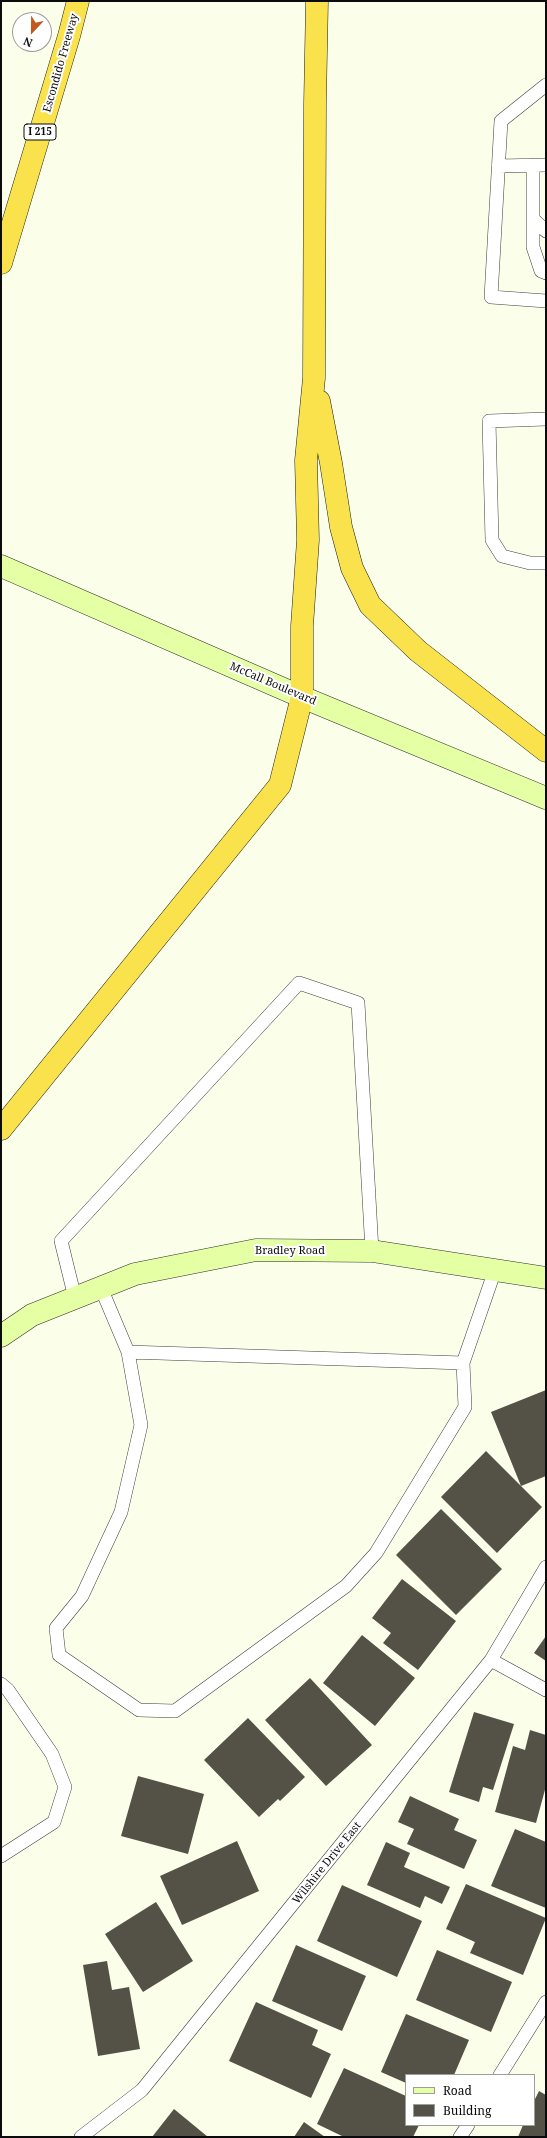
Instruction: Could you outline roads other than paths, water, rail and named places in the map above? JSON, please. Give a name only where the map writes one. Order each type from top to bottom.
[{"type":"highway","name":"Escondido Freeway","points":[[1,263],[70,36],[78,1]]},
{"type":"highway","points":[[1,1129],[280,785],[302,697],[302,626],[308,540],[306,460],[314,378],[317,1]]},
{"type":"highway","points":[[314,378],[331,463],[341,527],[352,568],[370,604],[418,651],[546,751]]},
{"type":"main road","name":"McCall Boulevard","points":[[1,566],[302,697],[546,798]]},
{"type":"main road","name":"Bradley Road","points":[[1,1336],[32,1315],[135,1274],[256,1250],[372,1251],[546,1278]]},
{"type":"lane","points":[[546,85],[500,121],[491,298],[546,301]]},
{"type":"lane","points":[[498,166],[540,165],[533,219],[533,247],[541,271],[546,273]]},
{"type":"lane","points":[[533,219],[546,231]]},
{"type":"lane","points":[[546,419],[489,421],[492,540],[502,556],[530,563],[546,563]]},
{"type":"lane","points":[[75,1298],[61,1242],[299,983],[358,1003],[372,1251]]},
{"type":"lane","points":[[101,1288],[128,1352],[141,1425],[120,1512],[82,1596],[56,1628],[59,1654],[139,1710],[175,1711],[346,1586],[376,1553],[465,1407],[462,1363],[495,1270]]},
{"type":"lane","points":[[128,1352],[462,1363]]},
{"type":"lane","name":"Wilshire Drive East","points":[[81,2137],[142,2090],[491,1660],[546,1567]]},
{"type":"lane","points":[[491,1660],[546,1690]]},
{"type":"lane","points":[[1,1684],[8,1690],[52,1754],[65,1787],[54,1822],[1,1856]]},
{"type":"lane","points":[[501,2074],[546,2002]]},
{"type":"lane","points":[[460,2137],[467,2126]]}]
